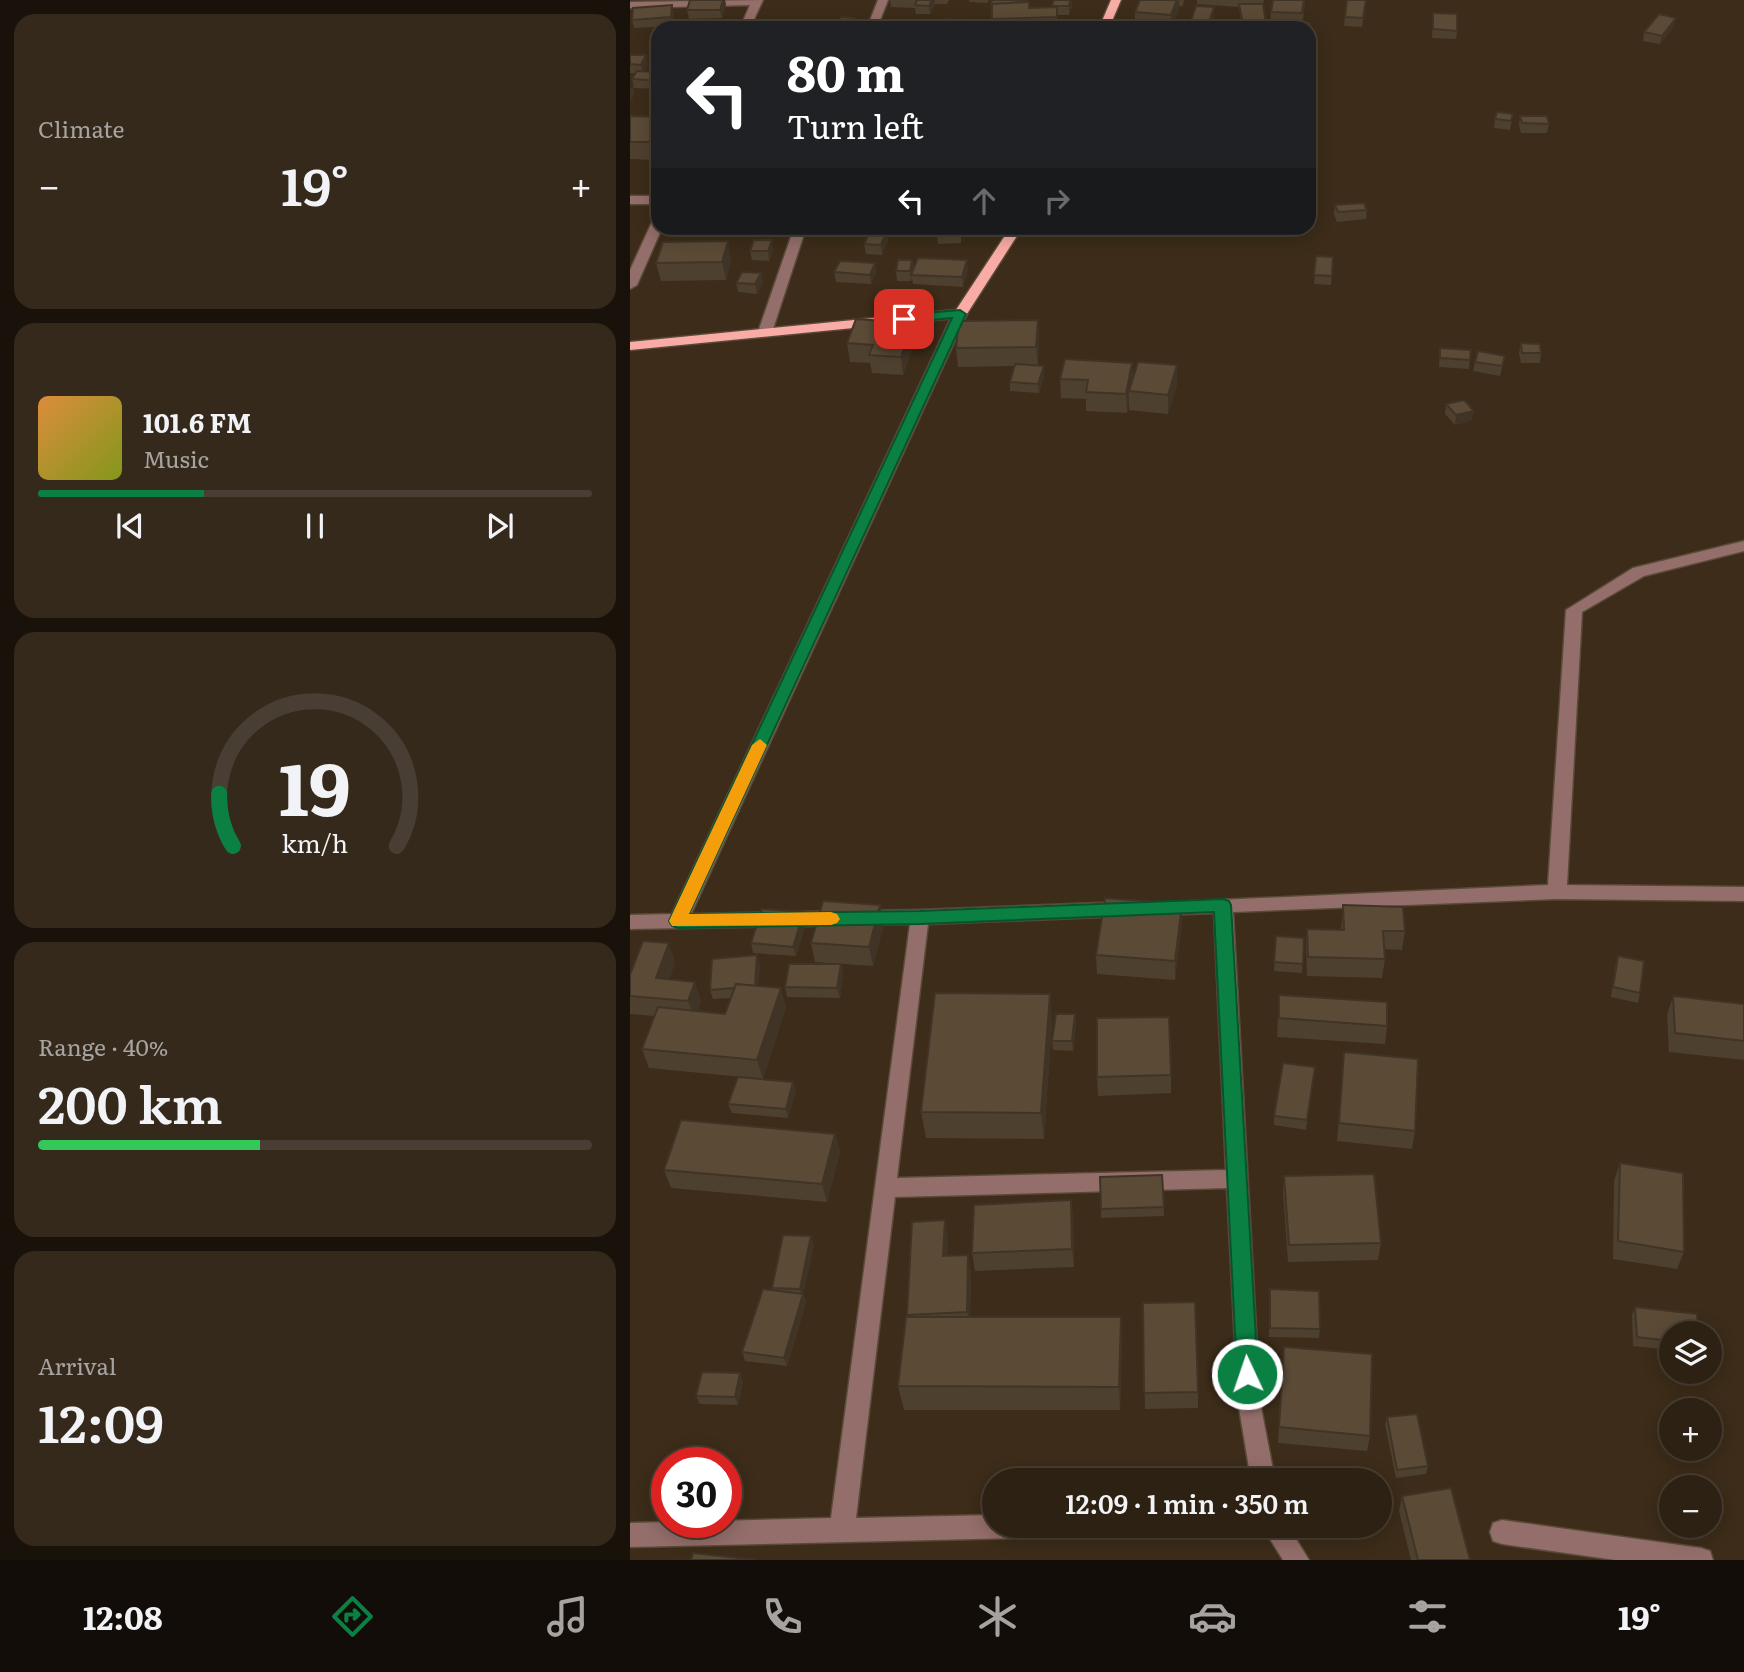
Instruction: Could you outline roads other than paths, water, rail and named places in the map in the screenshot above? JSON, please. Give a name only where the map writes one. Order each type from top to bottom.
[{"type":"main road","points":[[1107,21],[1116,0]]},
{"type":"main road","points":[[630,346],[960,314],[1011,235]]},
{"type":"street","points":[[875,21],[883,0]]},
{"type":"street","points":[[630,5],[757,1],[748,21]]},
{"type":"street","points":[[630,200],[651,200]]},
{"type":"street","points":[[630,285],[652,235]]},
{"type":"street","points":[[765,332],[798,235]]},
{"type":"street","points":[[678,921],[960,314]]},
{"type":"street","points":[[1557,892],[1574,610],[1639,572],[1744,546]]},
{"type":"street","points":[[630,922],[920,917],[1557,892],[1744,894]]},
{"type":"street","points":[[1223,905],[1249,1402],[1261,1468]]},
{"type":"street","points":[[842,1530],[920,917]]},
{"type":"street","points":[[886,1188],[1237,1179]]},
{"type":"street","points":[[630,1535],[982,1527]]},
{"type":"street","points":[[1502,1532],[1701,1560]]},
{"type":"street","points":[[1282,1538],[1297,1560]]}]
